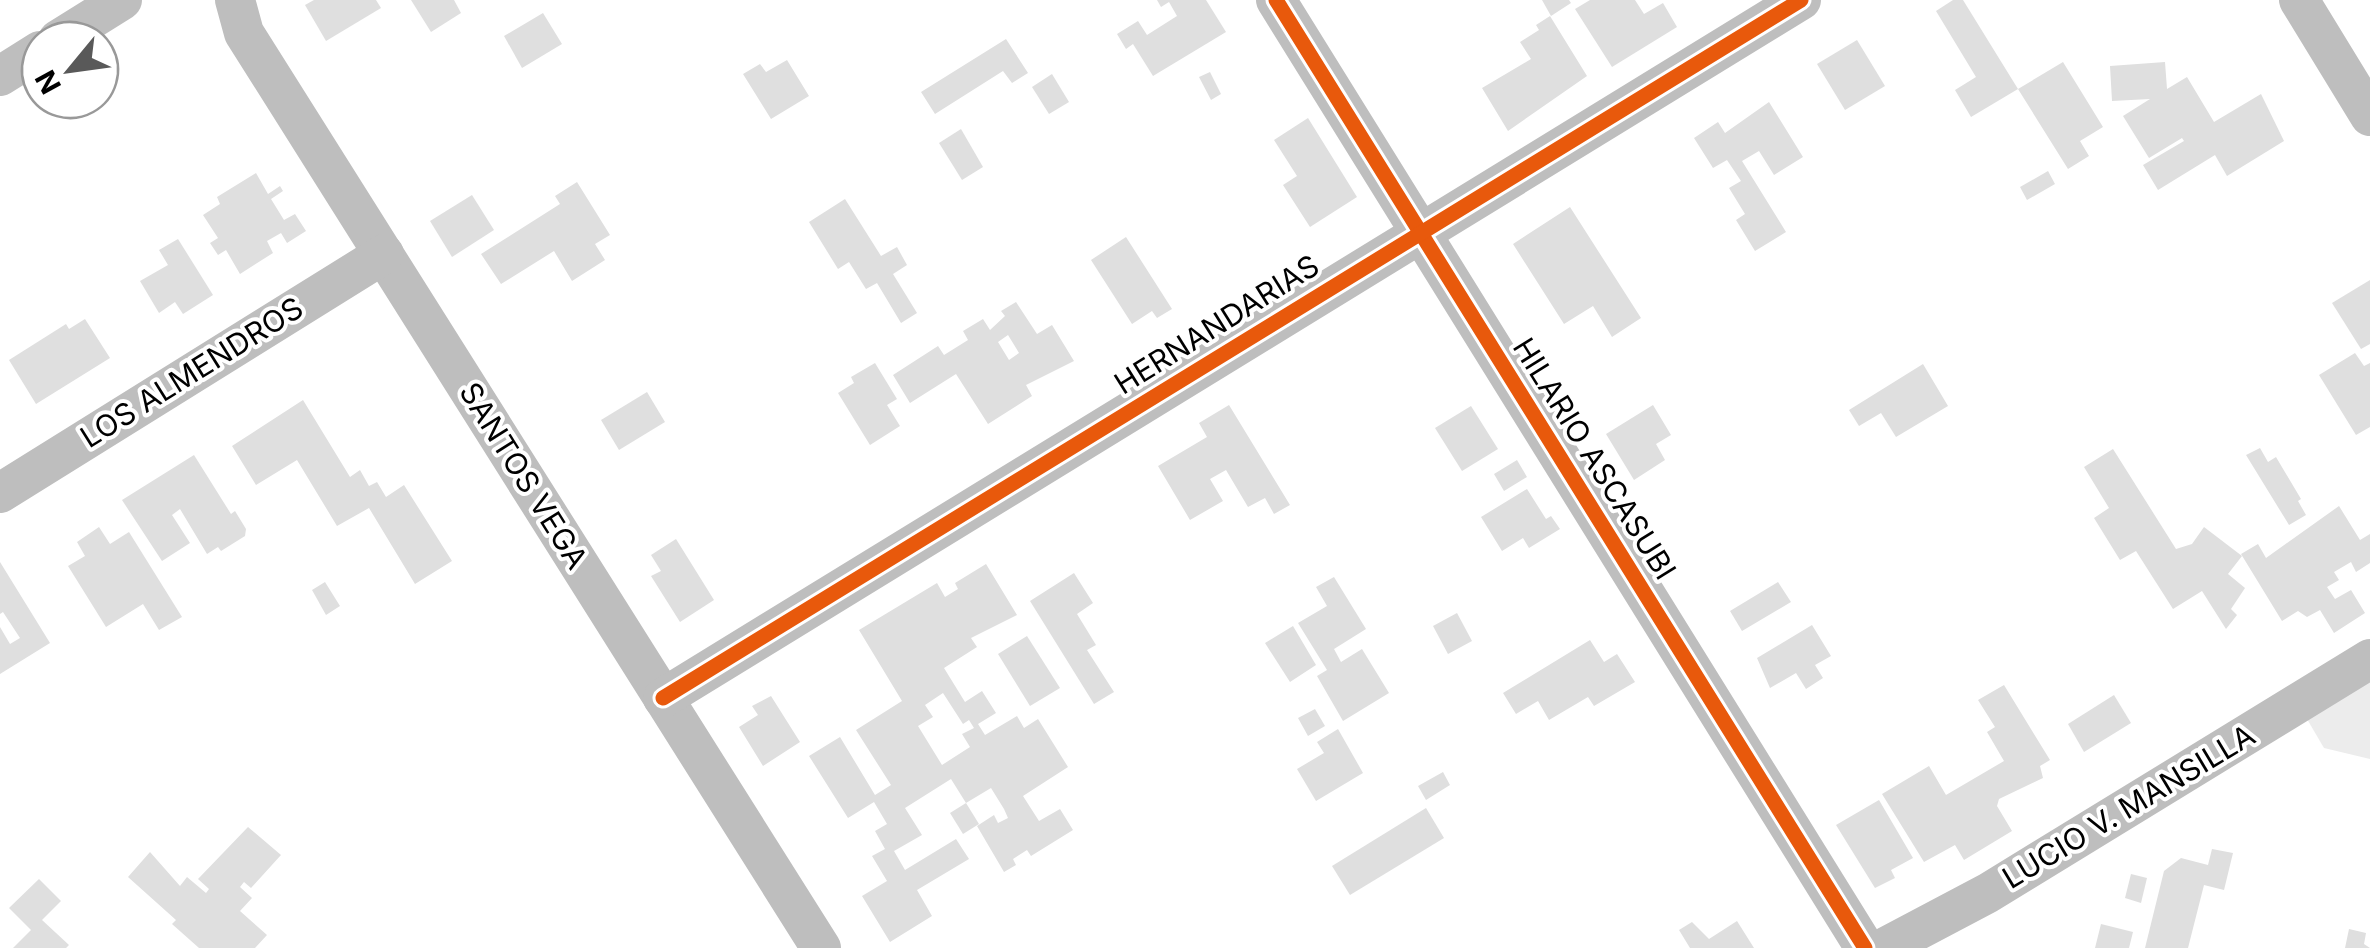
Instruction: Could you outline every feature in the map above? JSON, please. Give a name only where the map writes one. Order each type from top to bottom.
[{"type":"street","points":[[90,20],[122,0]]},
{"type":"street","name":"SANTOS VEGA","points":[[234,0],[244,32],[821,948]]},
{"type":"street","name":"HILARIO ASCASUBI","points":[[1276,0],[1864,948]]},
{"type":"street","name":"HERNANDARIAS","points":[[663,698],[1800,0]]},
{"type":"street","points":[[2300,0],[2370,116]]},
{"type":"street","name":"LOS ALMENDROS","points":[[0,493],[384,254]]},
{"type":"street","name":"LUCIO V. MANSILLA","points":[[1884,948],[1988,894],[2370,660]]},
{"type":"shaded area","points":[[2370,680],[2370,759],[2324,748],[2307,719]]},
{"type":"building","points":[[314,0],[376,0],[381,8],[326,41],[305,5]]},
{"type":"building","points":[[411,0],[454,0],[461,13],[431,32]]},
{"type":"building","points":[[1157,0],[1206,0],[1226,32],[1153,76],[1133,44],[1126,49],[1117,34],[1138,21],[1147,35],[1177,16],[1169,2],[1161,7]]},
{"type":"building","points":[[1542,0],[1569,0],[1571,3],[1551,16]]},
{"type":"building","points":[[1590,0],[1635,0],[1644,14],[1663,3],[1677,27],[1612,67],[1575,9]]},
{"type":"building","points":[[1953,0],[1963,0],[2018,89],[1971,117],[1955,90],[1976,77],[1936,11]]},
{"type":"building","points":[[543,13],[562,44],[522,68],[504,36]]},
{"type":"building","points":[[1550,16],[1587,76],[1508,131],[1482,88],[1531,59],[1520,42],[1539,30],[1536,25]]},
{"type":"building","points":[[1006,39],[1028,73],[1012,83],[1003,71],[935,114],[921,92]]},
{"type":"building","points":[[1857,40],[1885,86],[1845,110],[1817,64]]},
{"type":"building","points":[[787,60],[809,96],[771,119],[743,74],[760,64],[766,72]]},
{"type":"building","points":[[2063,62],[2103,127],[2080,141],[2089,156],[2068,169],[2018,89]]},
{"type":"building","points":[[2165,62],[2167,89],[2187,77],[2214,122],[2261,94],[2284,141],[2227,176],[2215,155],[2158,190],[2143,165],[2184,141],[2182,138],[2149,158],[2123,116],[2150,99],[2112,101],[2110,66]]},
{"type":"building","points":[[1210,72],[1221,94],[1211,100],[1199,77]]},
{"type":"building","points":[[1052,74],[1069,102],[1049,114],[1032,87]]},
{"type":"building","points":[[1769,102],[1803,157],[1774,175],[1759,151],[1742,161],[1786,232],[1755,251],[1736,220],[1745,214],[1729,188],[1741,181],[1727,160],[1713,168],[1694,138],[1718,122],[1725,133]]},
{"type":"building","points":[[1308,118],[1357,197],[1310,227],[1283,185],[1297,176],[1274,140]]},
{"type":"building","points":[[961,129],[983,167],[962,180],[939,143]]},
{"type":"building","points":[[2048,171],[2055,184],[2027,200],[2020,187]]},
{"type":"building","points":[[256,173],[268,194],[280,186],[283,191],[271,199],[284,220],[295,214],[306,231],[287,243],[281,233],[267,241],[273,253],[240,274],[226,250],[218,255],[210,243],[218,238],[203,215],[220,204],[217,197]]},
{"type":"building","points":[[577,182],[610,235],[595,244],[605,260],[572,281],[554,251],[501,284],[481,254],[560,204],[555,196]]},
{"type":"building","points":[[472,195],[494,230],[452,257],[430,221]]},
{"type":"building","points":[[845,199],[881,256],[897,247],[907,265],[893,274],[917,313],[901,323],[877,283],[866,289],[849,262],[838,269],[809,222]]},
{"type":"building","points":[[1570,207],[1641,318],[1612,337],[1593,306],[1564,324],[1513,244]]},
{"type":"building","points":[[1126,237],[1172,309],[1157,318],[1152,311],[1132,324],[1091,260]]},
{"type":"building","points":[[178,239],[213,295],[183,314],[175,302],[159,313],[140,281],[168,265],[159,250]]},
{"type":"building","points":[[2370,280],[2370,344],[2361,349],[2332,303]]},
{"type":"building","points":[[1016,302],[1037,334],[1052,325],[1074,361],[1026,385],[1032,396],[988,424],[956,374],[910,403],[893,375],[938,346],[944,355],[968,340],[963,331],[983,319],[990,330],[1005,316],[1001,311]],"holes":[[[1008,335],[1019,353],[1009,360],[998,342]]]},
{"type":"building","points":[[85,319],[110,358],[36,404],[9,360],[66,324],[69,329]]},
{"type":"building","points":[[2355,353],[2364,366],[2370,363],[2370,427],[2356,435],[2319,375]]},
{"type":"building","points":[[875,363],[897,399],[887,405],[900,426],[870,445],[838,393],[854,383],[851,377]]},
{"type":"building","points":[[1923,364],[1948,406],[1896,437],[1881,413],[1859,426],[1849,410]]},
{"type":"building","points":[[647,392],[665,422],[619,450],[601,420]]},
{"type":"building","points":[[303,400],[350,477],[360,470],[369,486],[377,482],[386,497],[404,485],[452,561],[415,584],[369,508],[337,526],[297,460],[256,485],[232,446]]},
{"type":"building","points":[[1229,405],[1290,505],[1274,514],[1265,498],[1248,507],[1226,470],[1210,479],[1223,501],[1190,520],[1158,466],[1207,437],[1199,423]]},
{"type":"building","points":[[1653,405],[1671,435],[1656,444],[1665,460],[1634,480],[1606,434]]},
{"type":"building","points":[[1471,406],[1498,449],[1462,471],[1435,428]]},
{"type":"building","points":[[2260,448],[2268,462],[2276,457],[2301,499],[2298,501],[2306,515],[2289,525],[2246,455]]},
{"type":"building","points":[[2113,449],[2176,549],[2192,544],[2204,527],[2242,556],[2228,574],[2245,588],[2231,609],[2237,615],[2226,629],[2202,591],[2173,609],[2136,551],[2120,560],[2094,518],[2109,508],[2084,467]]},
{"type":"building","points":[[194,455],[231,514],[235,511],[246,529],[245,536],[221,551],[218,547],[207,554],[180,509],[172,515],[190,543],[162,561],[122,500]]},
{"type":"building","points":[[1517,460],[1527,477],[1504,491],[1494,474]]},
{"type":"building","points":[[1527,489],[1546,519],[1551,516],[1560,529],[1529,548],[1523,538],[1502,551],[1481,517]]},
{"type":"building","points":[[2339,506],[2360,540],[2370,534],[2370,563],[2356,572],[2351,562],[2334,572],[2339,580],[2327,587],[2335,599],[2351,590],[2365,613],[2334,633],[2320,610],[2307,617],[2298,611],[2282,621],[2241,554],[2258,544],[2266,558]]},
{"type":"building","points":[[99,527],[110,544],[129,532],[182,617],[159,630],[143,604],[106,627],[68,566],[85,556],[77,542]]},
{"type":"building","points":[[676,539],[714,600],[680,622],[651,576],[661,571],[651,555]]},
{"type":"building","points":[[0,562],[50,643],[0,674],[0,627],[10,644],[20,638],[3,612],[0,614]]},
{"type":"building","points":[[986,564],[1017,615],[971,638],[977,647],[944,668],[965,702],[982,691],[996,713],[978,724],[985,735],[1017,716],[1024,728],[1038,719],[1068,767],[1023,796],[1039,821],[1060,809],[1073,830],[1031,856],[1027,850],[1013,859],[1016,865],[1004,872],[977,826],[994,815],[998,823],[1008,818],[1004,809],[991,788],[966,803],[951,779],[905,808],[922,835],[894,851],[905,870],[956,839],[969,859],[917,890],[932,916],[890,942],[862,896],[887,881],[872,856],[885,849],[875,831],[887,824],[874,802],[848,818],[809,756],[840,737],[875,795],[891,785],[856,730],[902,701],[859,630],[937,583],[945,597],[958,589],[955,583]],"holes":[[[943,693],[963,724],[969,720],[974,728],[962,734],[970,747],[942,765],[918,726],[933,717],[925,705]]]},
{"type":"building","points":[[1074,573],[1093,603],[1077,614],[1096,645],[1087,650],[1114,692],[1094,704],[1030,601]]},
{"type":"building","points":[[1334,577],[1366,629],[1334,649],[1341,662],[1362,649],[1389,693],[1343,721],[1317,676],[1327,670],[1298,623],[1327,606],[1316,587]]},
{"type":"building","points":[[325,582],[340,606],[326,615],[312,590]]},
{"type":"building","points":[[1778,582],[1791,602],[1742,631],[1730,611]]},
{"type":"building","points":[[1457,613],[1472,641],[1448,654],[1433,626]]},
{"type":"building","points":[[1812,625],[1831,656],[1815,665],[1823,678],[1806,689],[1796,673],[1770,688],[1757,658]]},
{"type":"building","points":[[1293,626],[1316,665],[1290,682],[1265,643]]},
{"type":"building","points":[[1027,636],[1060,688],[1030,706],[998,654]]},
{"type":"building","points":[[1590,640],[1604,662],[1617,654],[1635,682],[1594,706],[1588,697],[1549,720],[1538,701],[1516,714],[1503,693]]},
{"type":"building","points":[[2004,685],[2050,760],[2040,766],[2043,778],[1999,799],[1997,806],[2012,831],[1964,860],[1955,845],[1924,862],[1882,794],[1929,766],[1946,795],[2004,761],[1987,732],[1995,727],[1978,700]]},
{"type":"building","points":[[2114,695],[2131,723],[2084,752],[2068,724]]},
{"type":"building","points":[[771,696],[800,742],[763,766],[739,727],[758,715],[752,706]]},
{"type":"building","points":[[1315,709],[1325,726],[1308,736],[1298,718]]},
{"type":"building","points":[[1338,729],[1363,773],[1316,801],[1297,769],[1324,753],[1317,742]]},
{"type":"building","points":[[1443,772],[1450,785],[1426,800],[1418,786]]},
{"type":"building","points":[[1879,800],[1913,858],[1891,870],[1895,878],[1875,888],[1836,825]]},
{"type":"building","points":[[966,803],[979,824],[963,834],[950,813]]},
{"type":"building","points":[[1426,808],[1444,838],[1350,895],[1332,866]]},
{"type":"building","points":[[248,827],[281,855],[251,888],[244,882],[240,887],[252,898],[240,911],[267,935],[255,948],[199,948],[172,924],[176,920],[128,877],[150,852],[180,886],[187,877],[206,893],[209,889],[198,879]]},
{"type":"building","points":[[2212,849],[2233,853],[2224,890],[2204,885],[2188,948],[2145,948],[2164,871],[2181,858],[2208,865]]},
{"type":"building","points":[[2131,874],[2147,878],[2141,903],[2125,898]]},
{"type":"building","points":[[39,879],[61,901],[42,920],[69,945],[66,948],[13,948],[31,930],[9,908]]},
{"type":"building","points":[[1737,921],[1754,948],[1690,948],[1679,930],[1692,922],[1709,939]]},
{"type":"building","points":[[2101,924],[2133,932],[2129,948],[2095,948]]},
{"type":"building","points":[[2349,929],[2366,933],[2364,944],[2370,948],[2345,948]]},
{"type":"cycle path","points":[[1276,0],[1865,948]]},
{"type":"cycle path","points":[[663,698],[1801,0]]}]
